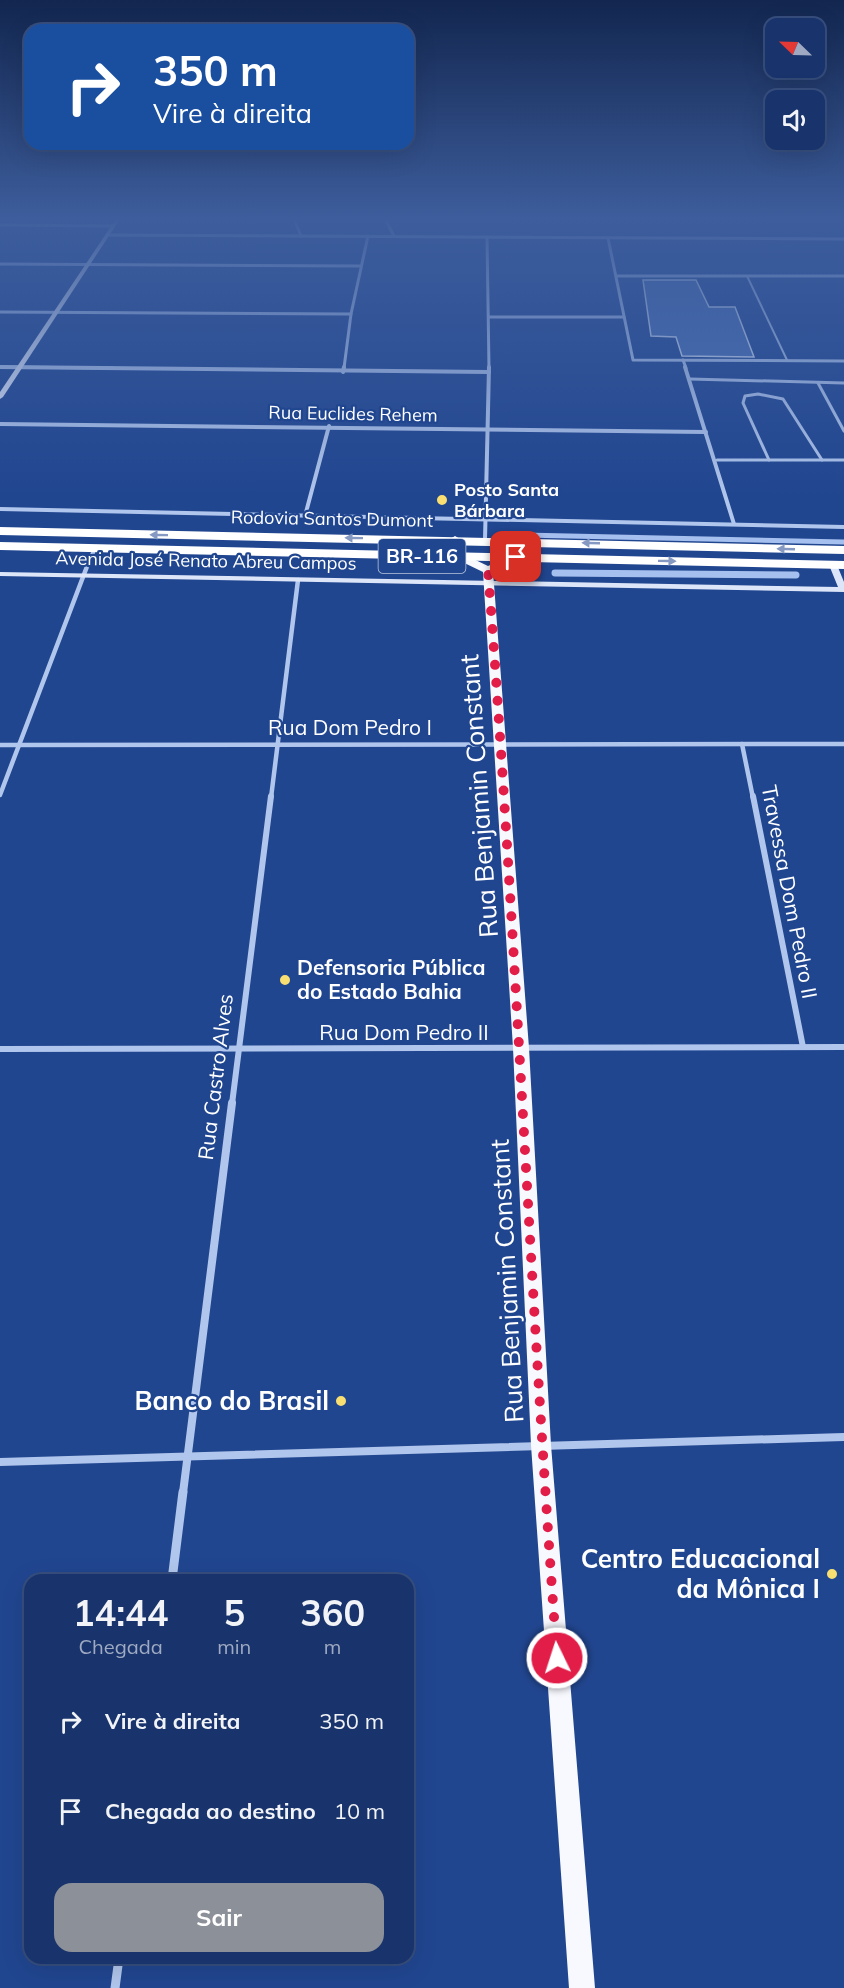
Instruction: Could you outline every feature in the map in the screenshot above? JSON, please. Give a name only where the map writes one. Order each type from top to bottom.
[{"type":"highway","name":"Rodovia Santos Dumont","points":[[0,531],[455,539],[844,550]]},
{"type":"highway","name":"Rodovia Santos Dumont","points":[[0,546],[838,565]]},
{"type":"main road","points":[[0,397],[58,312]]},
{"type":"main road","points":[[455,539],[458,556],[489,576],[516,557],[516,541]]},
{"type":"main road","points":[[838,565],[843,590]]},
{"type":"main road","name":"Avenida José Renato Abreu Campos","points":[[0,574],[298,580],[489,576],[843,590]]},
{"type":"main road","name":"Rua Benjamin Constant","points":[[489,576],[521,1048],[541,1445],[582,1988]]},
{"type":"street","points":[[0,312],[351,314],[343,372]]},
{"type":"street","points":[[485,540],[489,312]]},
{"type":"street","points":[[623,312],[633,360],[844,361]]},
{"type":"street","points":[[489,317],[624,317]]},
{"type":"street","points":[[683,360],[717,460],[734,524]]},
{"type":"street","points":[[0,367],[489,372]]},
{"type":"street","name":"Rua Euclides Rehem","points":[[0,424],[706,432]]},
{"type":"street","points":[[305,516],[329,426]]},
{"type":"street","points":[[0,509],[844,526]]},
{"type":"street","points":[[0,795],[82,575],[95,548]]},
{"type":"street","name":"Rua Castro Alves","points":[[173,1574],[298,580]]},
{"type":"street","name":"Travessa Dom Pedro II","points":[[742,744],[803,1047]]},
{"type":"street","name":"Rua Dom Pedro I","points":[[0,745],[844,744]]},
{"type":"street","name":"Rua Dom Pedro II","points":[[0,1048],[239,1050],[844,1047]]},
{"type":"street","points":[[0,1462],[844,1437]]},
{"type":"street","points":[[115,1988],[118,1964]]},
{"type":"lane","points":[[764,312],[787,360]]},
{"type":"lane","points":[[690,379],[844,383]]},
{"type":"lane","points":[[818,382],[844,431]]},
{"type":"lane","points":[[769,460],[743,403],[745,396],[759,394],[783,399],[822,460]]},
{"type":"lane","points":[[717,460],[844,460]]},
{"type":"building","points":[[648,312],[737,312],[754,357],[682,356],[676,337],[651,336]]},
{"type":"waterway","points":[[523,535],[844,542]]},
{"type":"waterway","points":[[555,573],[796,575]]},
{"type":"place","name":"Posto Santa Bárbara","points":[[442,500]]},
{"type":"place","name":"Defensoria Pública do Estado Bahia","points":[[285,980]]},
{"type":"place","name":"Banco do Brasil","points":[[341,1401]]},
{"type":"place","name":"Centro Educacional da Mônica I","points":[[832,1574]]},
{"type":"route","points":[[516,557],[488,570],[502,744],[521,1048],[541,1445],[557,1658]]}]
